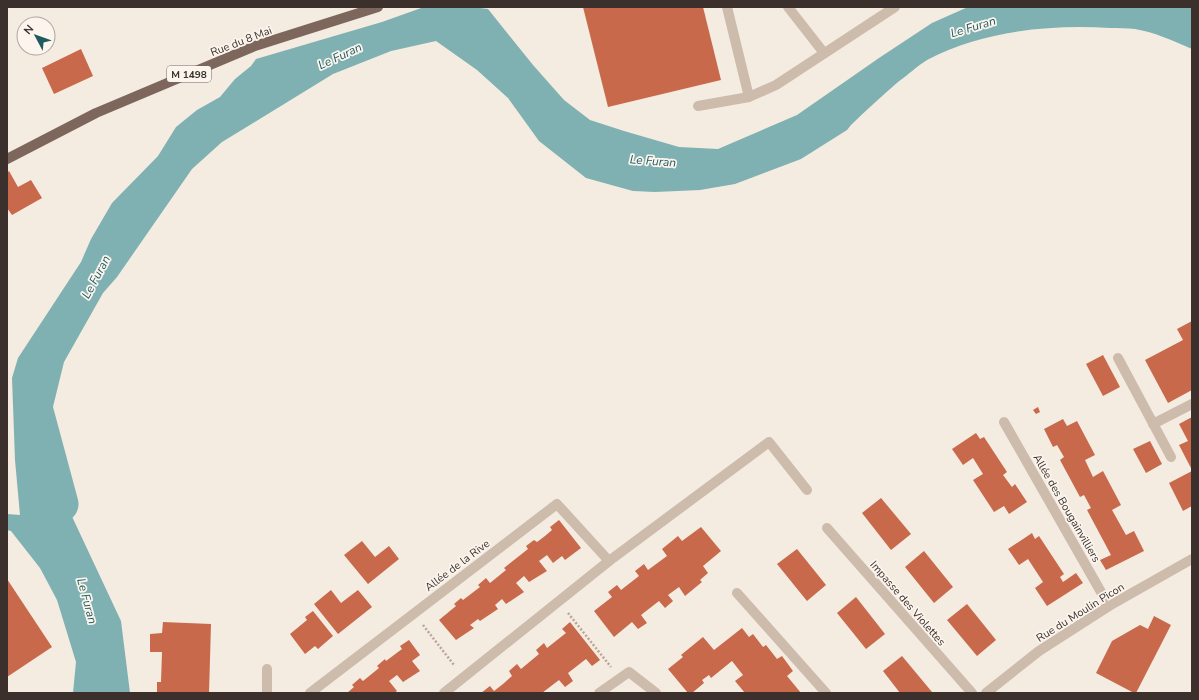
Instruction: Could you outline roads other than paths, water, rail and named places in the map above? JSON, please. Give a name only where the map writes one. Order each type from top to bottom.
[{"type":"main road","name":"Rue du 8 Mai","points":[[7,159],[96,113],[255,46],[378,7]]},
{"type":"street","points":[[727,7],[749,97]]},
{"type":"street","points":[[788,7],[824,53]]},
{"type":"street","points":[[698,106],[749,97],[776,84],[895,7]]},
{"type":"street","points":[[1118,358],[1171,457]]},
{"type":"street","points":[[1153,424],[1192,404]]},
{"type":"street","name":"Allée des Bougainvilliers","points":[[1004,422],[1109,606]]},
{"type":"street","points":[[444,693],[609,562],[769,442],[807,490]]},
{"type":"street","name":"Allée de la Rive","points":[[310,693],[557,504],[609,562]]},
{"type":"street","name":"Impasse des Violettes","points":[[827,528],[972,693]]},
{"type":"street","name":"Rue du Moulin Picon","points":[[986,693],[1040,651],[1109,606],[1192,559]]},
{"type":"street","points":[[736,593],[826,693]]},
{"type":"street","points":[[267,669],[267,693]]},
{"type":"street","points":[[599,693],[629,672],[656,693]]},
{"type":"water","points":[[424,7],[472,7],[488,9],[533,65],[564,100],[590,120],[679,147],[718,149],[797,115],[932,23],[968,7],[1192,7],[1192,49],[1142,30],[1129,28],[1064,27],[1040,29],[993,36],[970,42],[927,60],[898,82],[862,114],[847,130],[801,159],[735,184],[700,190],[655,192],[633,191],[586,178],[539,141],[508,98],[477,70],[436,41],[391,51],[333,74],[222,142],[192,169],[117,277],[103,293],[64,362],[50,419],[45,450],[60,491],[121,621],[130,693],[73,693],[76,662],[57,600],[40,568],[11,531],[7,530],[7,514],[20,515],[15,460],[12,378],[18,358],[81,262],[91,239],[112,203],[158,156],[176,127],[197,110],[220,97],[235,79],[251,66],[256,59],[382,22]]},
{"type":"waterway","name":"Le Furan","points":[[32,400],[60,504]]}]
